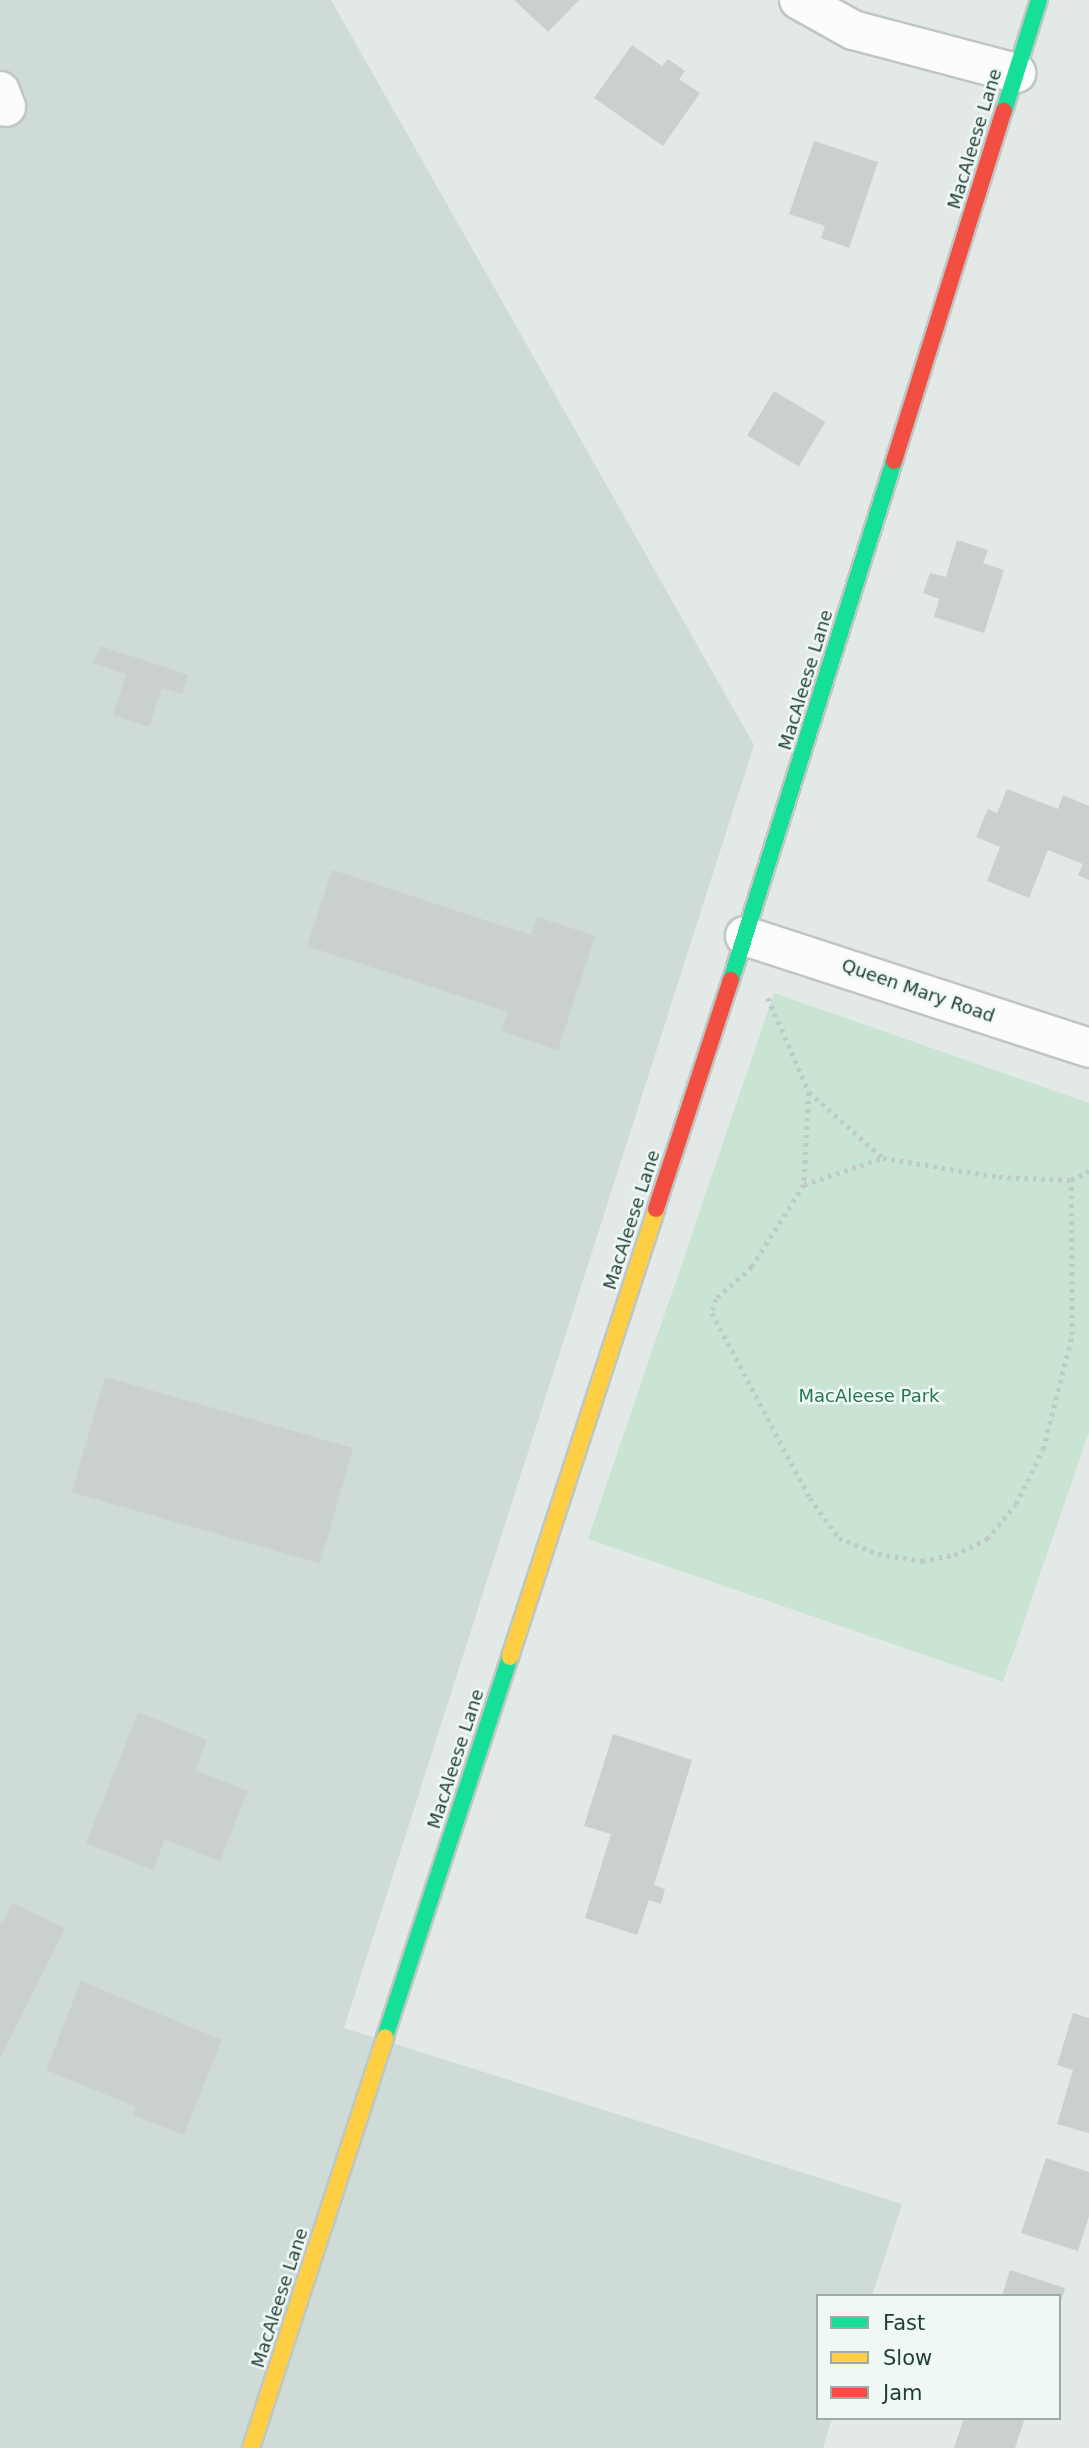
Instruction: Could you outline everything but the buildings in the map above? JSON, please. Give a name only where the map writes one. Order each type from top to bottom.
[{"type":"street","points":[[799,0],[853,30],[1016,73]]},
{"type":"street","name":"MacAleese Lane","points":[[251,2448],[745,936],[1039,0]]},
{"type":"street","name":"Queen Mary Road","points":[[745,936],[1089,1048]]},
{"type":"path","points":[[731,978],[765,991],[809,1092],[883,1158]]},
{"type":"path","points":[[809,1092],[804,1185],[752,1267],[716,1299],[712,1312],[810,1499],[839,1538],[878,1554],[922,1561],[954,1555],[987,1539],[1016,1504],[1043,1449],[1072,1335],[1071,1180]]},
{"type":"path","points":[[804,1185],[883,1158],[999,1177],[1071,1180],[1089,1171]]},
{"type":"shaded area","points":[[0,0],[331,0],[754,745],[344,2028],[902,2204],[873,2294],[816,2294],[816,2420],[831,2420],[823,2448],[0,2448]]},
{"type":"green space","name":"MacAleese Park","points":[[774,993],[1089,1103],[1089,1432],[1003,1682],[588,1539]]},
{"type":"traffic: fast","points":[[1004,111],[1039,0]]},
{"type":"traffic: fast","points":[[731,980],[894,461]]},
{"type":"traffic: fast","points":[[385,2037],[510,1657]]},
{"type":"traffic: slow","points":[[510,1657],[656,1209]]},
{"type":"traffic: slow","points":[[251,2448],[385,2037]]},
{"type":"traffic: jam","points":[[894,461],[1004,111]]},
{"type":"traffic: jam","points":[[656,1209],[731,980]]}]
